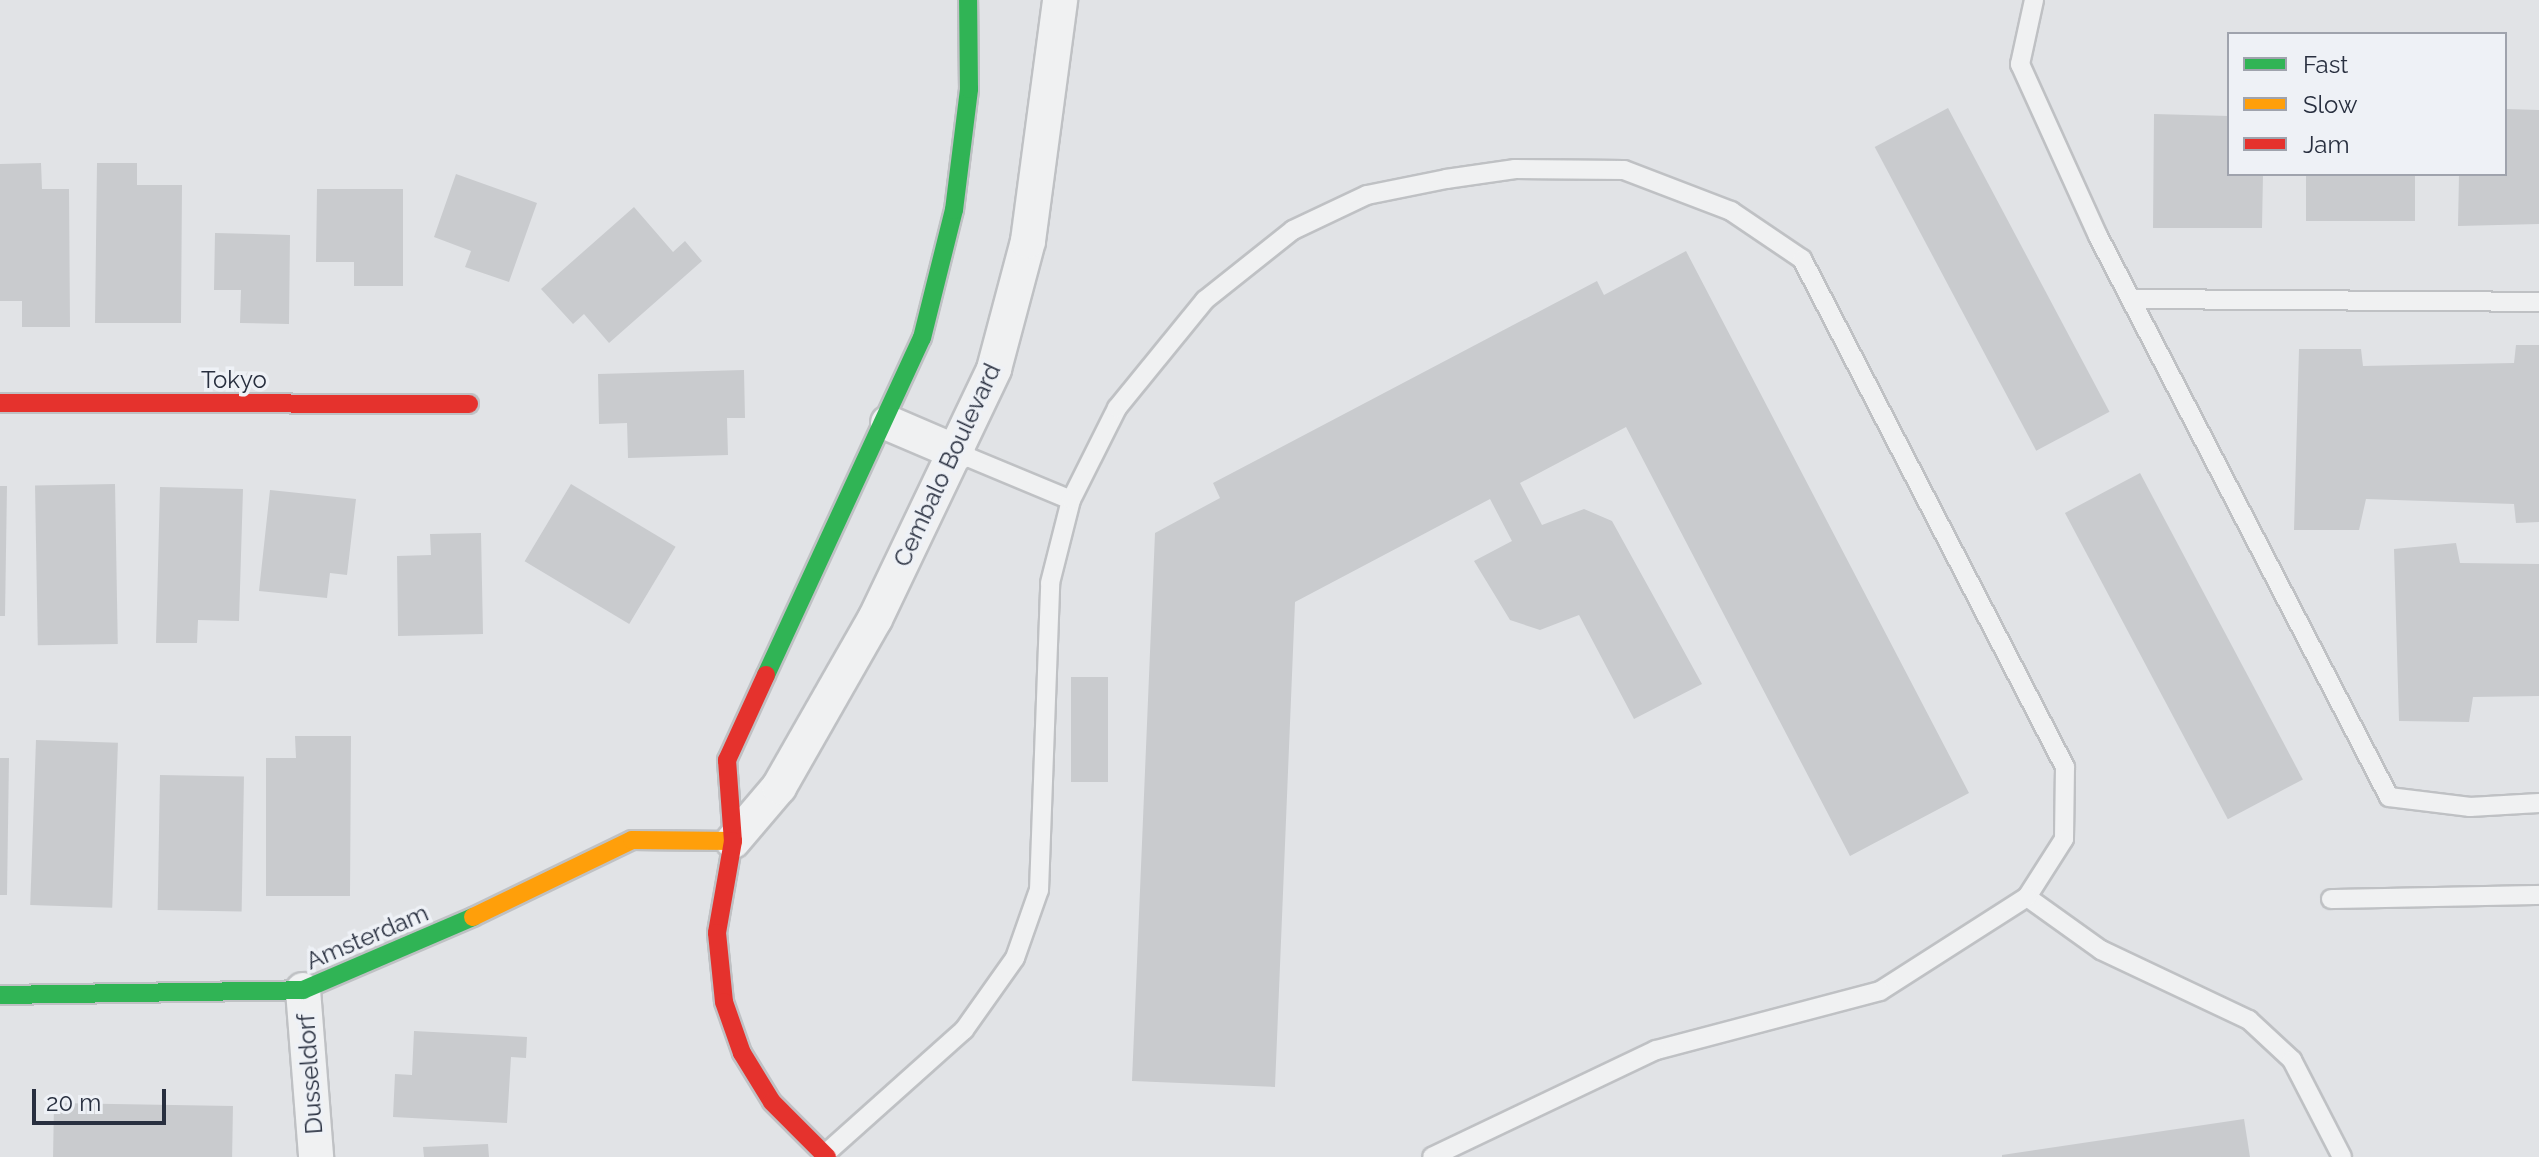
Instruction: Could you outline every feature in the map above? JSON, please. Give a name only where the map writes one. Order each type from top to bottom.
[{"type":"street","name":"Cembalo Boulevard","points":[[826,1156],[772,1102],[742,1053],[724,1002],[718,921],[733,841],[727,760],[888,423],[922,338],[954,210],[969,89],[968,0]]},
{"type":"street","name":"Cembalo Boulevard","points":[[733,841],[779,787],[958,453],[994,369],[1028,241],[1060,0]]},
{"type":"street","name":"Tokyo","points":[[0,403],[469,404]]},
{"type":"street","points":[[888,423],[958,453]]},
{"type":"street","name":"Amsterdam","points":[[0,995],[303,990],[366,969],[632,840],[733,841]]},
{"type":"street","name":"Dusseldorf","points":[[303,990],[316,1157]]},
{"type":"lane","points":[[2034,0],[2020,64],[2131,299],[2389,797],[2470,807],[2539,803]]},
{"type":"lane","points":[[826,1156],[964,1030],[1015,958],[1039,890],[1050,583],[1071,500],[1117,408],[1205,300],[1293,230],[1367,195],[1515,169],[1624,170],[1731,211],[1802,259],[2065,767],[2064,839],[2027,897],[1880,991],[1656,1050],[1432,1157]]},
{"type":"lane","points":[[2131,299],[2539,302]]},
{"type":"lane","points":[[958,453],[1071,500]]},
{"type":"lane","points":[[2331,899],[2539,895]]},
{"type":"lane","points":[[2027,897],[2101,950],[2249,1020],[2292,1060],[2342,1157]]},
{"type":"building","points":[[1948,108],[2109,412],[2036,451],[1875,147]]},
{"type":"building","points":[[2507,109],[2539,110],[2539,224],[2458,226],[2459,176],[2507,176]]},
{"type":"building","points":[[2154,114],[2227,116],[2227,176],[2263,176],[2262,228],[2153,228]]},
{"type":"building","points":[[41,163],[42,189],[69,189],[70,327],[22,327],[22,301],[0,301],[0,164]]},
{"type":"building","points":[[97,163],[137,163],[137,185],[182,185],[181,323],[95,323]]},
{"type":"building","points":[[456,174],[537,203],[509,282],[465,267],[471,251],[434,237]]},
{"type":"building","points":[[2306,176],[2415,176],[2415,221],[2306,221]]},
{"type":"building","points":[[317,189],[403,189],[403,286],[354,286],[354,262],[316,262]]},
{"type":"building","points":[[634,207],[673,252],[685,241],[702,261],[609,343],[584,314],[573,324],[541,289]]},
{"type":"building","points":[[215,233],[290,235],[289,324],[240,323],[241,290],[214,290]]},
{"type":"building","points":[[1686,251],[1969,793],[1850,856],[1626,427],[1520,483],[1542,525],[1584,509],[1612,521],[1702,684],[1634,719],[1579,615],[1540,630],[1510,620],[1474,561],[1512,541],[1490,499],[1295,602],[1275,1087],[1132,1081],[1155,533],[1220,498],[1213,483],[1597,281],[1604,295]]},
{"type":"building","points":[[2516,345],[2539,345],[2539,522],[2516,523],[2514,504],[2366,499],[2359,530],[2294,530],[2299,349],[2361,349],[2363,366],[2514,363]]},
{"type":"building","points":[[744,370],[745,418],[727,418],[728,455],[628,458],[627,423],[599,424],[598,374]]},
{"type":"building","points":[[2140,473],[2303,779],[2228,819],[2065,513]]},
{"type":"building","points":[[115,484],[118,644],[38,645],[35,485]]},
{"type":"building","points":[[571,484],[676,547],[629,624],[525,561]]},
{"type":"building","points":[[0,486],[7,486],[5,616],[0,616]]},
{"type":"building","points":[[160,487],[243,489],[239,621],[198,620],[197,643],[156,643]]},
{"type":"building","points":[[270,490],[356,499],[347,575],[330,573],[327,598],[259,591]]},
{"type":"building","points":[[481,533],[483,634],[398,636],[397,556],[431,555],[430,534]]},
{"type":"building","points":[[2456,543],[2460,563],[2539,564],[2539,696],[2473,697],[2469,722],[2399,721],[2394,549]]},
{"type":"building","points":[[1071,677],[1108,677],[1108,782],[1071,782]]},
{"type":"building","points":[[295,736],[351,736],[350,896],[266,896],[266,758],[296,758]]},
{"type":"building","points":[[36,740],[118,743],[112,908],[30,905]]},
{"type":"building","points":[[0,758],[9,758],[7,895],[0,895]]},
{"type":"building","points":[[160,775],[244,776],[242,911],[158,910]]},
{"type":"building","points":[[414,1031],[527,1037],[526,1058],[511,1057],[507,1123],[393,1117],[395,1074],[412,1075]]},
{"type":"building","points":[[54,1103],[233,1106],[232,1157],[53,1157]]},
{"type":"building","points":[[2244,1119],[2250,1157],[2002,1157],[2002,1155]]},
{"type":"building","points":[[488,1144],[489,1157],[424,1157],[423,1147]]},
{"type":"traffic: fast","points":[[766,675],[922,338],[954,210],[969,89],[968,0]]},
{"type":"traffic: fast","points":[[0,995],[303,990],[473,917]]},
{"type":"traffic: slow","points":[[473,917],[632,840],[733,841]]},
{"type":"traffic: jam","points":[[0,403],[469,404]]},
{"type":"traffic: jam","points":[[766,675],[727,760],[733,841],[717,933],[724,1002],[742,1053],[772,1102],[827,1157]]}]
